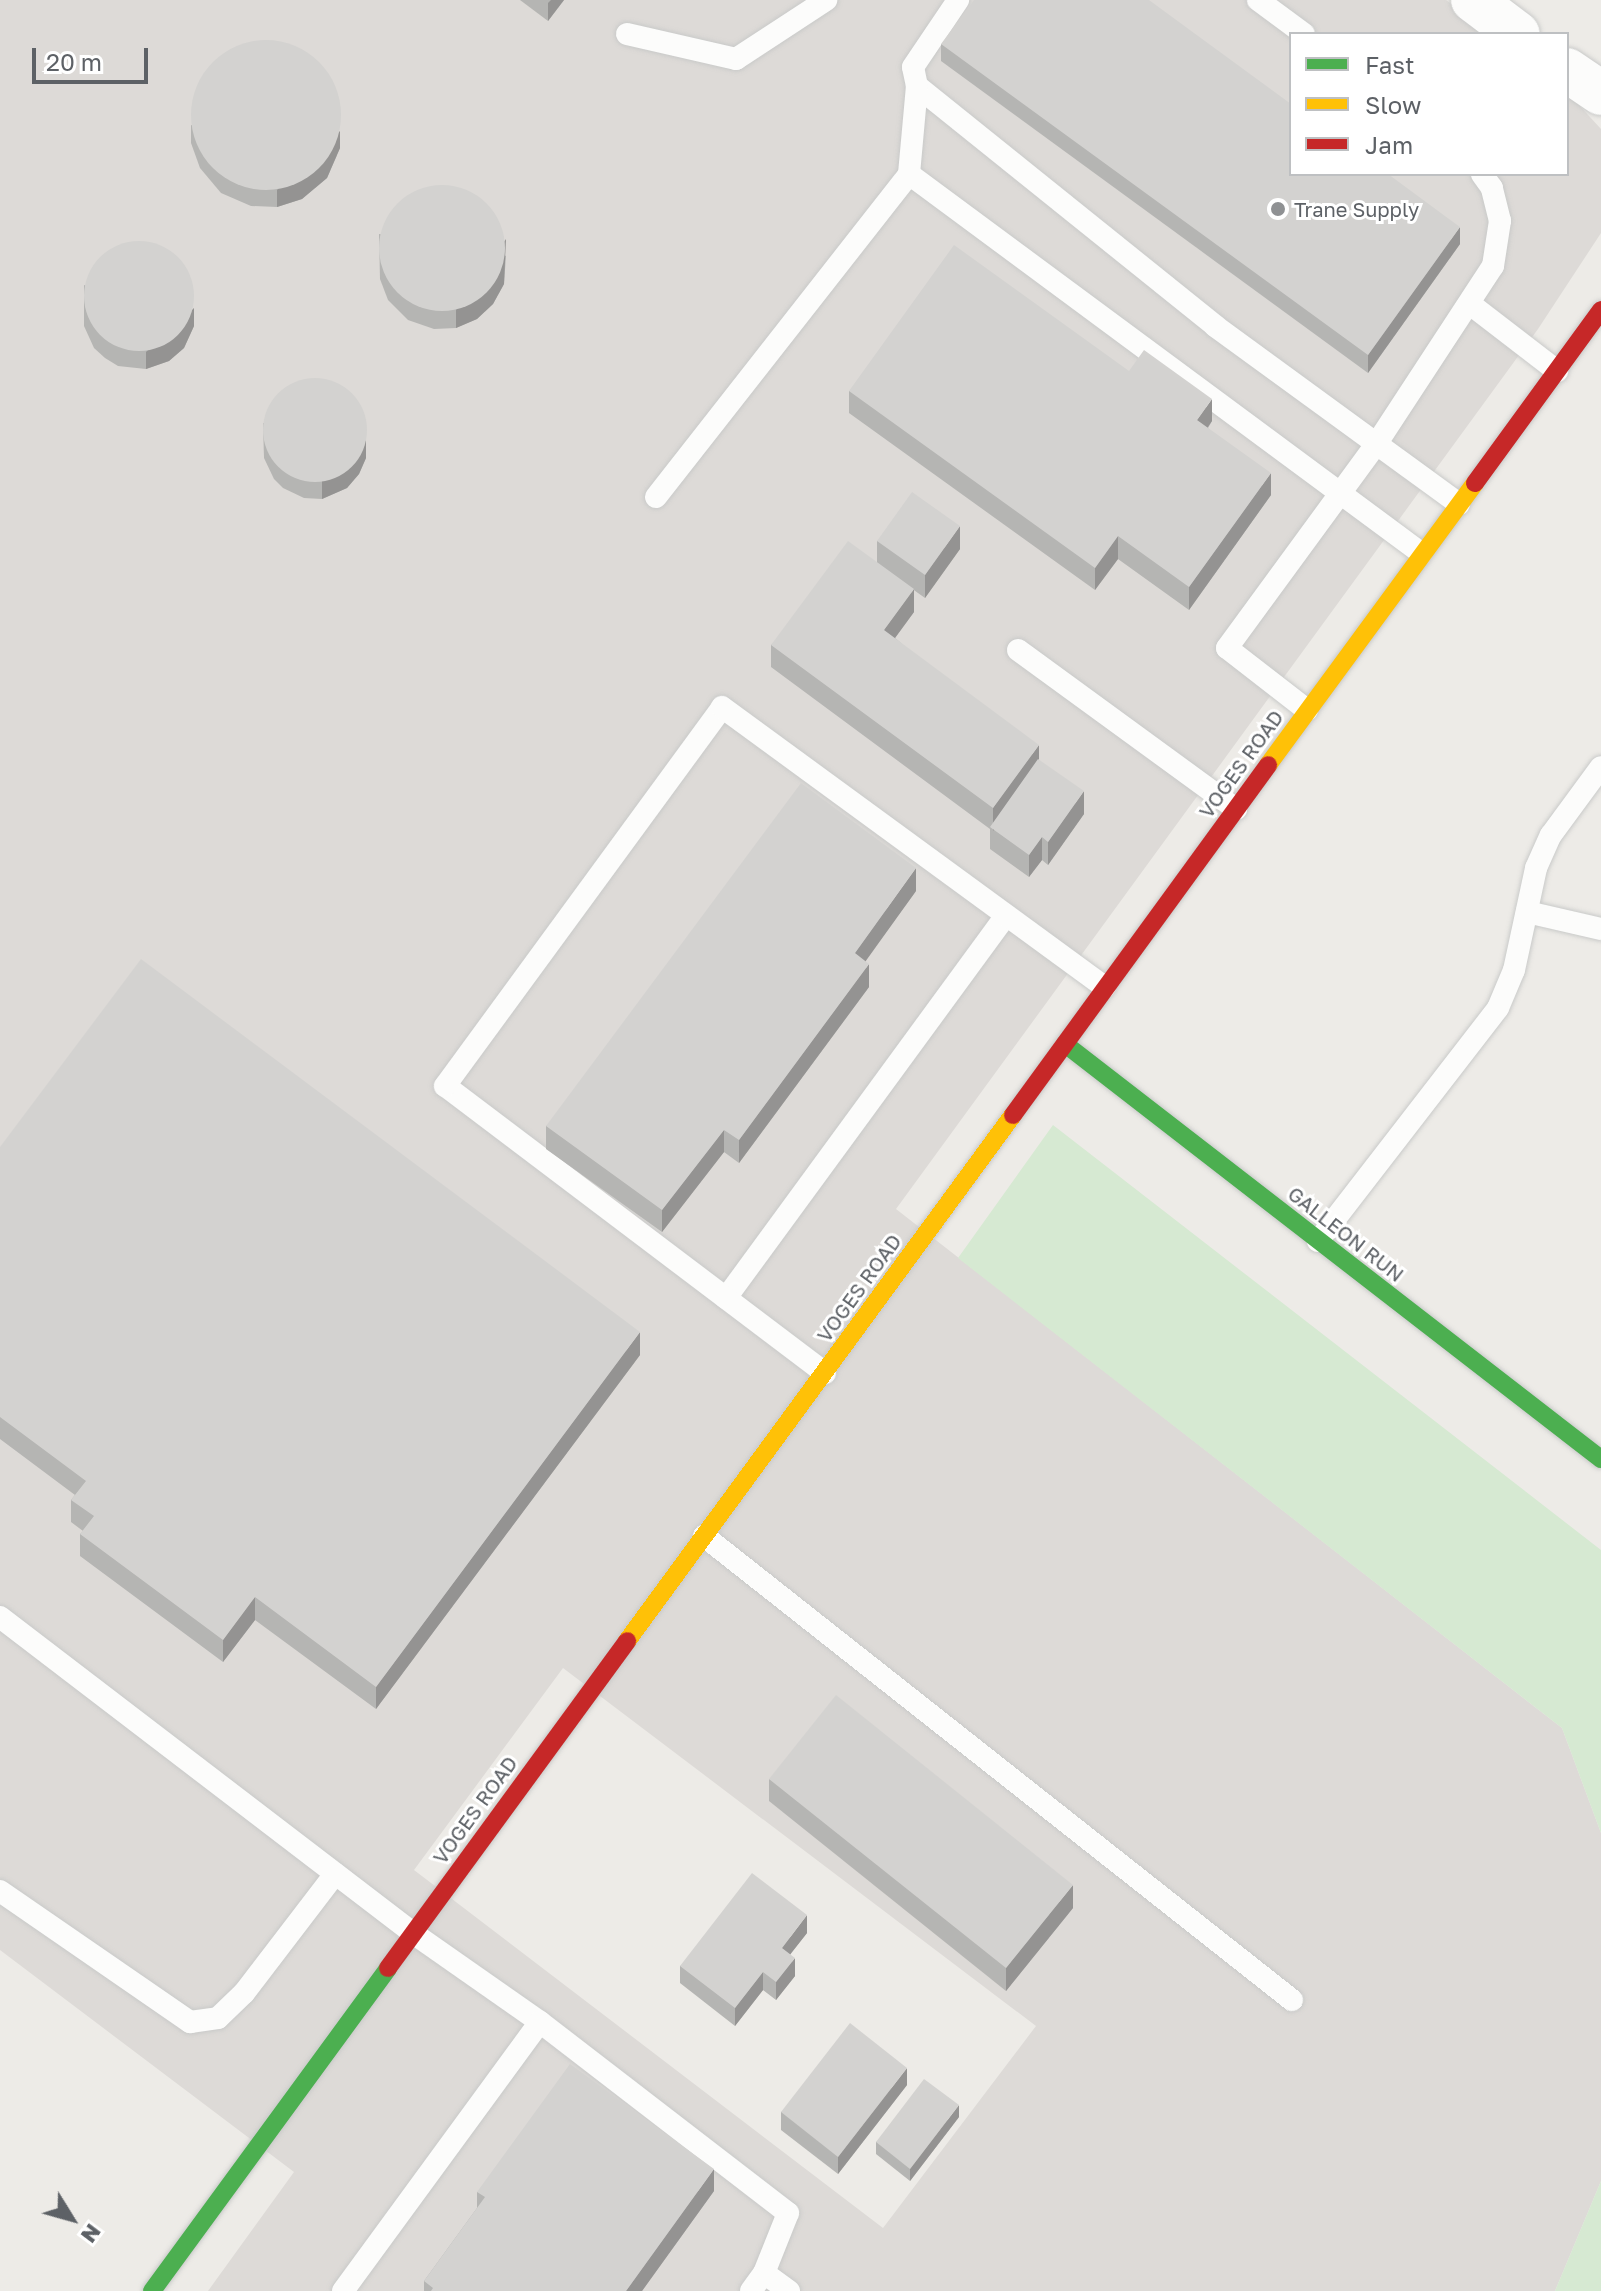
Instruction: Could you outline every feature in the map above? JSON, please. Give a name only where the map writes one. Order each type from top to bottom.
[{"type":"street","points":[[1473,0],[1515,32]]},
{"type":"street","points":[[1569,71],[1601,93]]},
{"type":"street","name":"VOGES ROAD","points":[[152,2291],[1601,310]]},
{"type":"street","name":"GALLEON RUN","points":[[1065,1044],[1601,1459]]},
{"type":"lane","points":[[627,34],[736,59],[826,0]]},
{"type":"lane","points":[[656,497],[909,174],[917,86],[913,67],[958,0]]},
{"type":"lane","points":[[1258,0],[1301,32]]},
{"type":"lane","points":[[917,86],[1215,326],[1459,504]]},
{"type":"lane","points":[[909,174],[1421,553]]},
{"type":"lane","points":[[1307,710],[1227,648],[1377,443],[1493,266],[1500,221],[1492,188],[1483,176]]},
{"type":"lane","points":[[1470,304],[1557,371]]},
{"type":"lane","points":[[1018,650],[1236,809]]},
{"type":"lane","points":[[825,1373],[445,1086],[454,1073],[722,707],[1105,987]]},
{"type":"lane","points":[[1318,1241],[1498,1008],[1514,970],[1536,868],[1551,835],[1601,767]]},
{"type":"lane","points":[[1527,912],[1601,929]]},
{"type":"lane","points":[[726,1298],[1006,915]]},
{"type":"lane","points":[[704,1536],[1292,2000]]},
{"type":"lane","points":[[0,1617],[413,1933],[540,2022],[788,2213],[758,2282],[789,2291]]},
{"type":"lane","points":[[0,1891],[190,2022],[218,2018],[244,1993],[335,1874]]},
{"type":"lane","points":[[343,2291],[540,2022]]},
{"type":"shaded area","points":[[0,0],[1446,0],[1490,32],[1289,32],[1289,176],[1569,176],[1569,94],[1601,129],[1601,233],[1538,329],[896,1209],[1562,1728],[1601,1833],[1601,2181],[1555,2291],[208,2291],[294,2172],[0,1950]],"holes":[[[563,1668],[1036,2026],[883,2228],[414,1870]]]},
{"type":"green space","points":[[1053,1125],[1601,1550],[1601,1833],[1562,1728],[958,1258]]},
{"type":"green space","points":[[1601,2181],[1601,2291],[1555,2291]]},
{"type":"building","name":"Trane Supply","points":[[974,0],[1149,0],[1289,103],[1289,176],[1391,176],[1460,227],[1368,355],[941,44]]},
{"type":"building","points":[[266,40],[295,46],[319,62],[335,86],[341,115],[335,144],[319,168],[295,184],[266,190],[237,184],[213,168],[197,144],[191,115],[197,86],[213,62],[237,46]]},
{"type":"building","points":[[442,185],[466,189],[487,203],[501,224],[505,248],[501,272],[487,293],[466,307],[442,311],[418,307],[397,293],[383,272],[379,248],[383,224],[397,203],[418,189]]},
{"type":"building","points":[[139,241],[160,245],[178,257],[190,275],[194,296],[190,317],[178,335],[160,347],[139,351],[118,347],[100,335],[88,317],[84,296],[88,275],[100,257],[118,245]]},
{"type":"building","points":[[954,245],[1129,371],[1144,350],[1212,399],[1197,420],[1271,473],[1189,587],[1118,536],[1095,568],[849,391]]},
{"type":"building","points":[[315,378],[335,382],[358,401],[367,430],[363,450],[344,473],[315,482],[295,478],[272,459],[263,430],[267,410],[286,387]]},
{"type":"building","points":[[912,492],[960,526],[925,575],[877,541]]},
{"type":"building","points":[[848,541],[914,589],[884,630],[1039,745],[993,808],[771,645]]},
{"type":"building","points":[[1038,759],[1084,791],[1048,842],[1042,837],[1029,855],[990,827]]},
{"type":"building","points":[[801,783],[916,868],[855,953],[869,964],[739,1140],[724,1130],[662,1210],[546,1126]]},
{"type":"building","points":[[141,959],[640,1332],[376,1687],[255,1597],[223,1640],[80,1534],[94,1516],[71,1500],[86,1481],[0,1417],[0,1147]]},
{"type":"building","points":[[836,1695],[1073,1885],[1006,1968],[769,1779]]},
{"type":"building","points":[[752,1873],[807,1915],[782,1948],[795,1958],[776,1982],[763,1972],[735,2008],[680,1966]]},
{"type":"building","points":[[850,2023],[907,2068],[838,2157],[781,2112]]},
{"type":"building","points":[[570,2064],[714,2169],[626,2291],[431,2291],[433,2288],[424,2281],[485,2197],[477,2192]]},
{"type":"building","points":[[924,2079],[959,2105],[910,2169],[876,2142]]},
{"type":"traffic: fast","points":[[1065,1044],[1601,1459]]},
{"type":"traffic: fast","points":[[152,2291],[388,1968]]},
{"type":"traffic: slow","points":[[1268,765],[1475,483]]},
{"type":"traffic: slow","points":[[627,1641],[1013,1115]]},
{"type":"traffic: jam","points":[[1475,483],[1601,310]]},
{"type":"traffic: jam","points":[[1013,1115],[1268,765]]},
{"type":"traffic: jam","points":[[388,1968],[627,1641]]},
{"type":"place","name":"Trane Supply","points":[[1278,209]]}]
